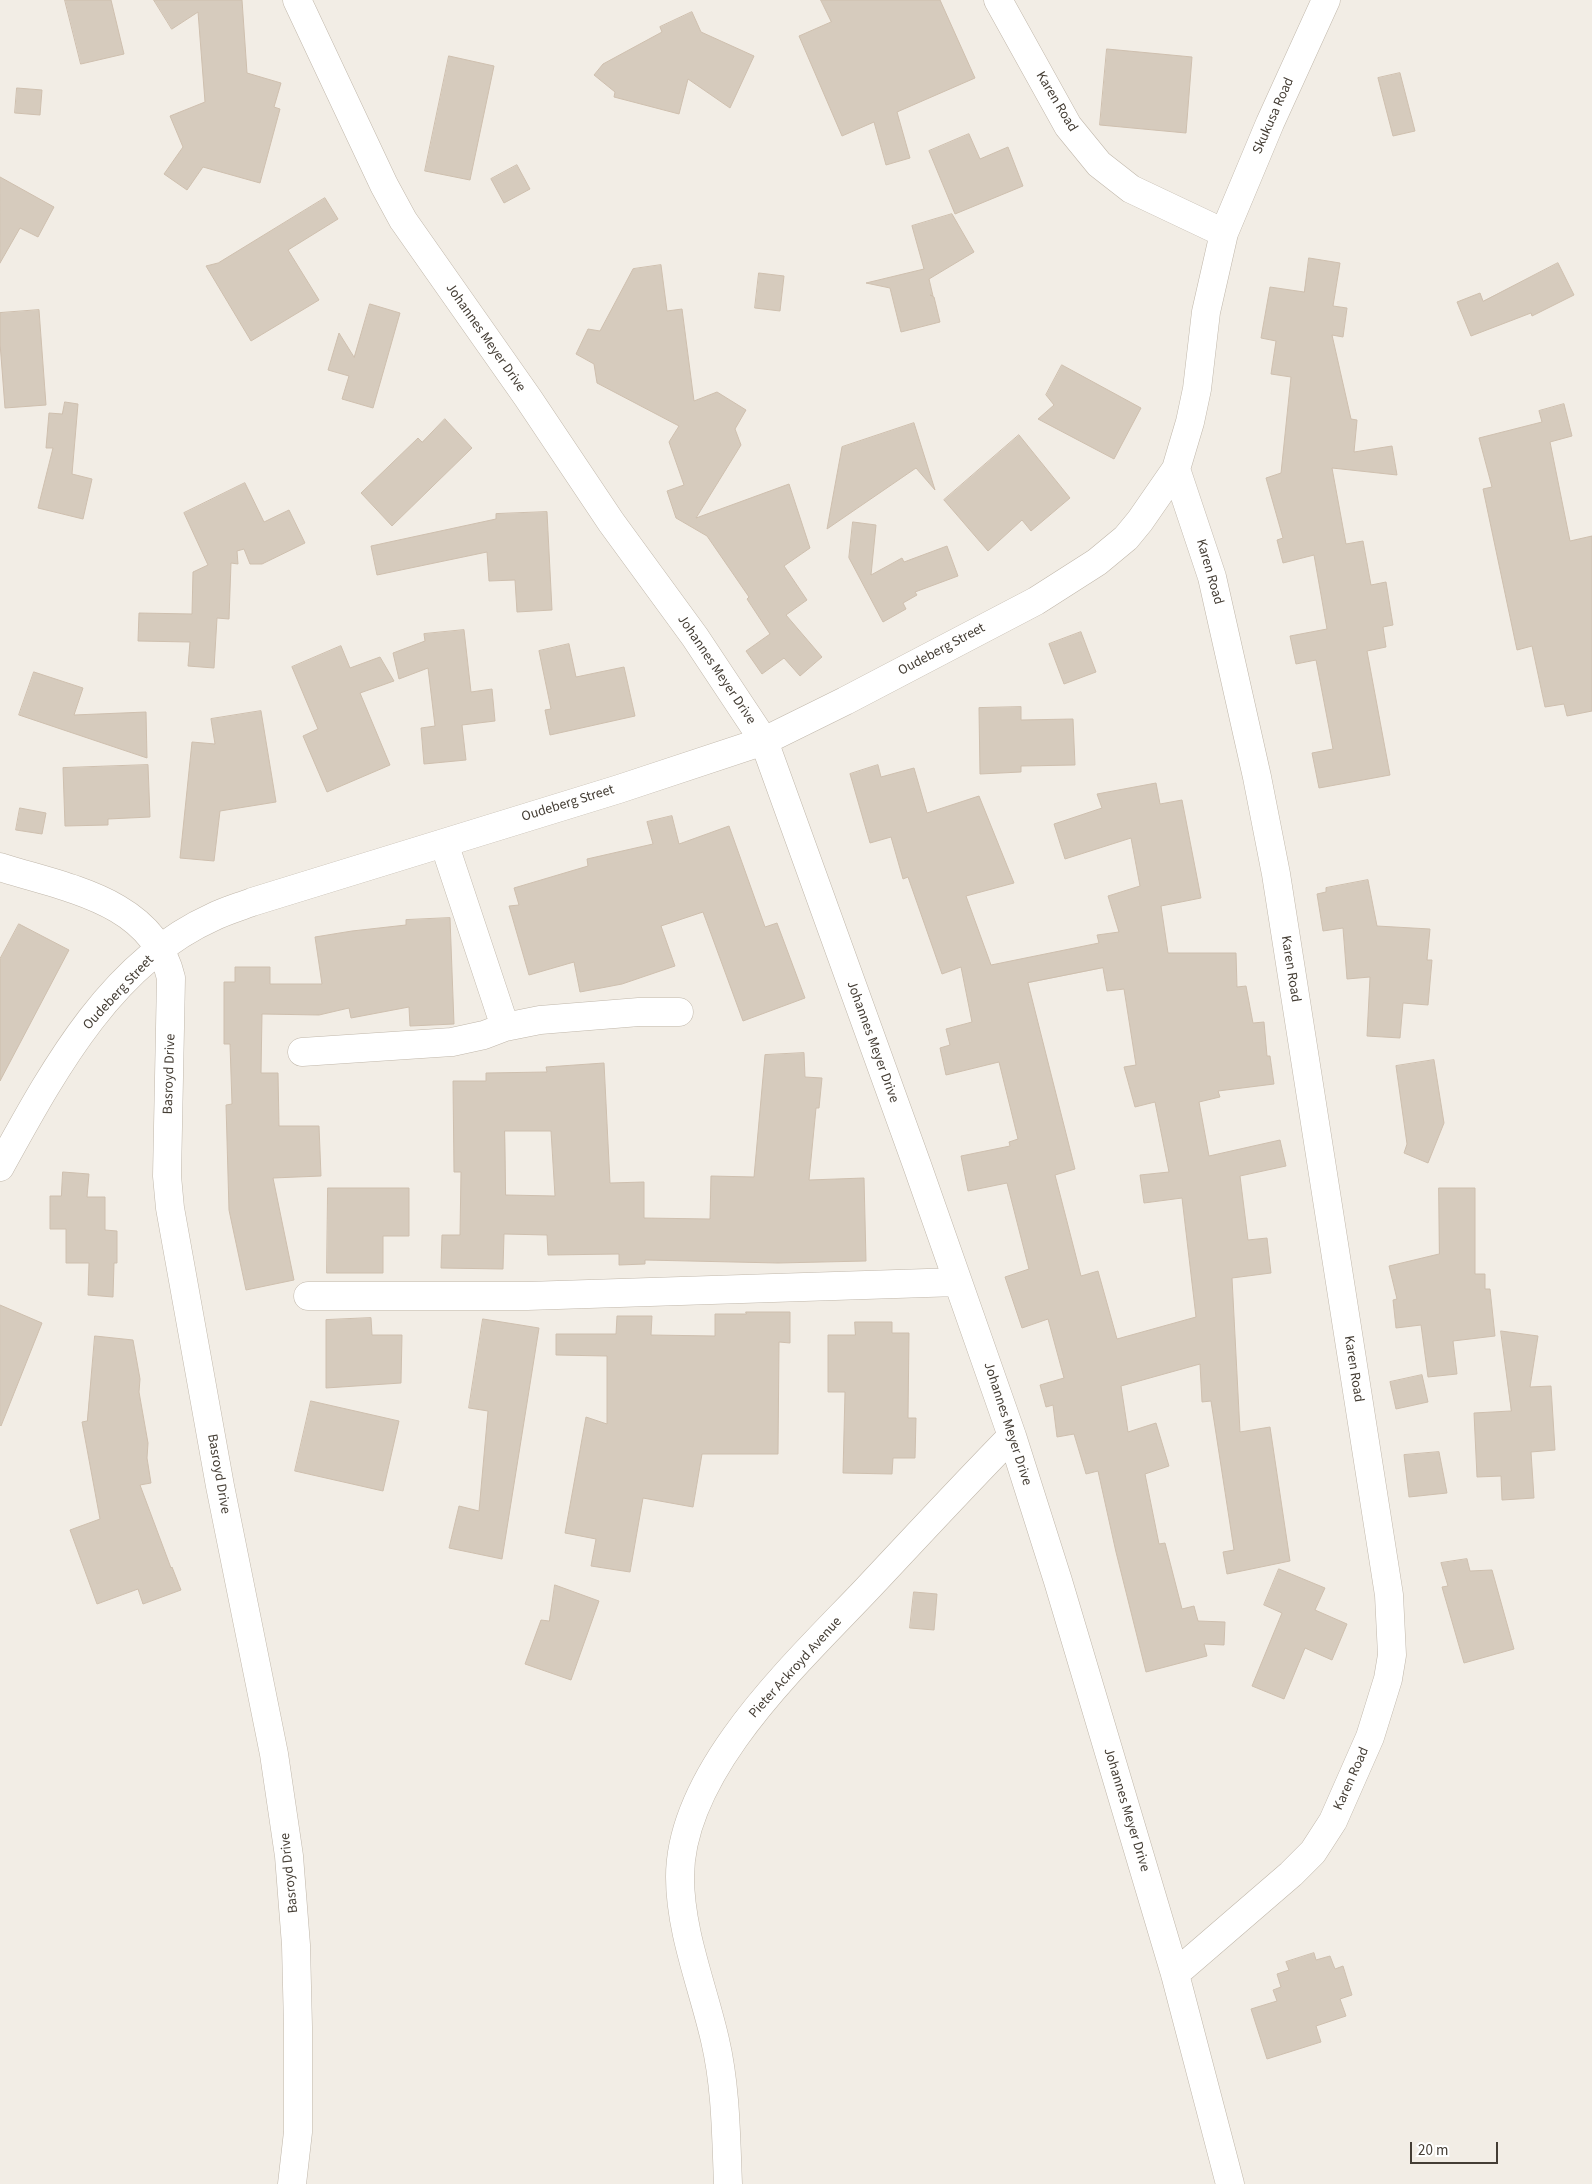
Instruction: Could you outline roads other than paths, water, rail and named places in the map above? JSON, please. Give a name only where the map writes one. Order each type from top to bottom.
[{"type":"street","name":"Johannes Meyer Drive","points":[[297,0],[403,220],[528,398],[611,522],[695,637],[764,740],[1012,1436],[1058,1581],[1175,1974],[1230,2184]]},
{"type":"street","name":"Karen Road","points":[[998,0],[1068,126],[1099,164],[1131,189],[1224,233]]},
{"type":"street","name":"Skukusa Road","points":[[1224,233],[1270,124],[1326,0]]},
{"type":"street","points":[[1176,469],[1192,414],[1206,312],[1224,233]]},
{"type":"street","name":"Oudeberg Street","points":[[0,1167],[44,1088],[79,1036],[105,1003],[129,977],[160,949],[212,917],[252,902],[619,789],[764,740],[845,701],[1036,601],[1097,562],[1126,538],[1176,469]]},
{"type":"street","name":"Karen Road","points":[[1175,1974],[1291,1874],[1325,1836],[1354,1778],[1370,1737],[1384,1697],[1392,1655],[1387,1586],[1276,874],[1258,776],[1212,577],[1176,469]]},
{"type":"street","points":[[444,843],[505,1027]]},
{"type":"street","name":"Basroyd Drive","points":[[0,867],[97,898],[116,906],[132,916],[160,949],[170,970],[172,993],[167,1176],[171,1217],[222,1496],[274,1754],[289,1856],[296,1944],[298,2027],[298,2132],[292,2184]]},
{"type":"street","points":[[302,1052],[452,1042],[484,1035],[505,1027],[540,1020],[679,1012]]},
{"type":"street","points":[[308,1296],[527,1296],[958,1282]]},
{"type":"street","name":"Pieter Ackroyd Avenue","points":[[728,2184],[721,2072],[714,2034],[681,1897],[682,1852],[700,1795],[731,1745],[776,1685],[1012,1436]]}]
